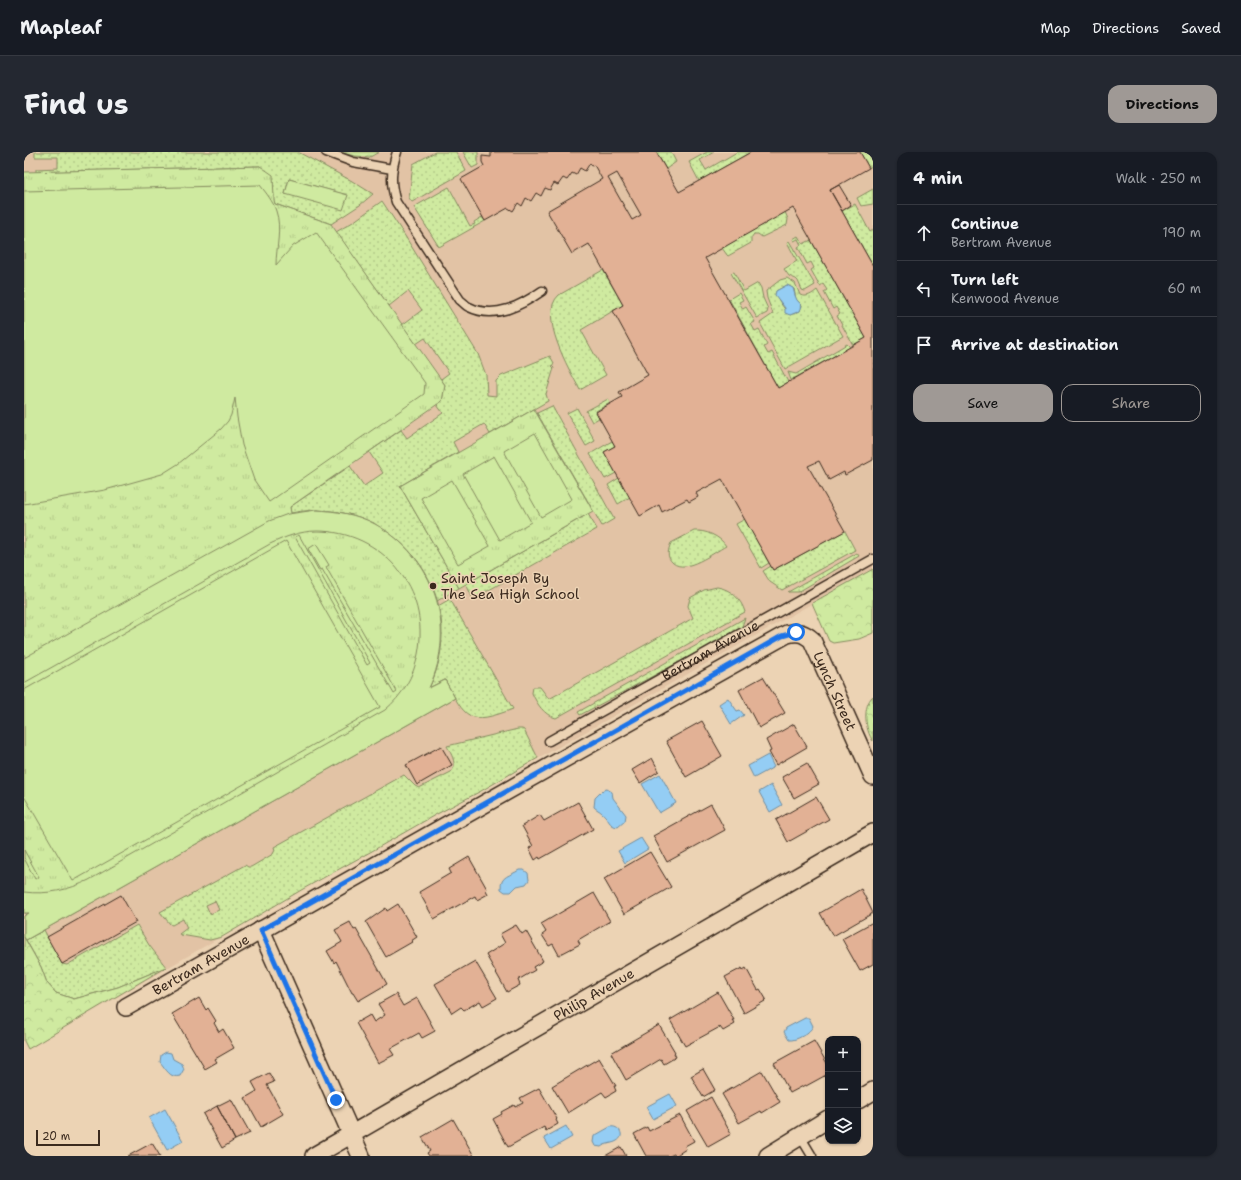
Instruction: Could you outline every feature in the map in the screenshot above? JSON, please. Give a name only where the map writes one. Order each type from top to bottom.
[{"type":"street","name":"Bertram Avenue","points":[[126,1007],[782,636],[792,633],[800,633]]},
{"type":"street","name":"Lynch Street","points":[[800,633],[806,635],[812,640],[873,776]]},
{"type":"street","name":"Philip Avenue","points":[[314,1156],[873,833]]},
{"type":"street","points":[[261,930],[360,1156]]},
{"type":"street","points":[[861,1098],[873,1091]]},
{"type":"street","points":[[768,1156],[825,1121]]},
{"type":"lane","points":[[326,152],[353,162],[392,169]]},
{"type":"lane","points":[[396,152],[392,169],[392,191],[396,202],[460,300],[469,307],[480,310],[503,310],[513,308],[526,302],[542,291]]},
{"type":"lane","name":"Bertram Avenue","points":[[549,741],[873,560]]},
{"type":"lane","points":[[800,1136],[812,1156]]},
{"type":"shaded area","name":"Saint Joseph By The Sea High School","points":[[24,152],[338,152],[355,156],[370,157],[379,152],[873,152],[873,569],[481,791],[303,889],[28,1049],[24,1041]]},
{"type":"green space","points":[[35,152],[298,152],[373,194],[360,205],[331,224],[275,204],[260,166],[36,172],[36,169],[58,168],[58,157],[35,157]],"holes":[[[289,179],[347,196],[285,194]]]},
{"type":"green space","points":[[338,152],[379,152],[370,157],[355,156]]},
{"type":"green space","points":[[435,152],[456,152],[466,171],[412,202],[409,198],[413,164]]},
{"type":"green space","points":[[463,152],[478,152],[478,165],[472,168]]},
{"type":"green space","points":[[656,152],[671,152],[676,162],[666,169]]},
{"type":"green space","points":[[707,152],[714,152],[700,160],[706,170],[737,152],[751,152],[699,181],[689,162]]},
{"type":"green space","points":[[860,152],[873,152],[873,165],[869,168]]},
{"type":"green space","points":[[260,166],[273,175],[275,204],[331,224],[445,385],[442,401],[290,507],[291,513],[328,511],[362,518],[391,535],[415,558],[432,586],[441,618],[440,653],[429,688],[445,680],[455,698],[26,940],[24,937],[24,916],[29,913],[24,913],[24,172]]},
{"type":"green space","points":[[289,179],[348,195],[343,210],[285,194]]},
{"type":"green space","points":[[260,185],[273,204],[278,218],[279,231],[276,265],[293,246],[316,232],[425,383],[424,394],[269,502],[254,480],[242,445],[235,398],[231,415],[221,429],[178,464],[162,474],[105,490],[24,504],[24,191]]},
{"type":"green space","points":[[449,187],[470,226],[475,224],[474,222],[482,217],[485,221],[439,247],[414,207]]},
{"type":"green space","points":[[873,189],[873,204],[861,206],[857,198]]},
{"type":"green space","points":[[382,201],[478,354],[486,375],[487,395],[496,396],[496,381],[501,376],[550,356],[554,363],[552,366],[554,368],[546,394],[548,401],[490,434],[484,424],[453,442],[458,452],[400,486],[459,588],[437,601],[431,585],[414,556],[374,523],[359,517],[339,512],[316,510],[291,514],[290,507],[350,466],[364,486],[383,473],[369,452],[401,430],[407,438],[443,413],[437,405],[442,401],[445,385],[441,379],[449,373],[425,338],[416,344],[402,325],[422,310],[408,291],[389,306],[336,232],[353,222]]},
{"type":"green space","points":[[855,204],[870,232],[873,230],[873,266],[842,211]]},
{"type":"green space","points":[[785,212],[788,219],[787,225],[762,237],[758,234],[754,234],[751,238],[751,243],[728,256],[722,248]]},
{"type":"green space","points":[[798,236],[803,244],[811,240],[866,338],[853,345],[837,316],[840,314],[836,307],[833,309],[824,292],[827,290],[823,284],[820,286],[811,270],[814,268],[811,262],[807,264],[798,247],[801,245],[798,239],[794,241],[793,239]]},
{"type":"green space","points":[[789,241],[815,285],[805,291],[802,290],[798,281],[789,276],[784,269],[797,261],[787,242]]},
{"type":"green space","points":[[603,270],[623,305],[581,330],[606,375],[580,390],[557,342],[551,315],[553,304],[559,295]]},
{"type":"green space","points":[[734,272],[744,291],[758,283],[768,309],[767,313],[757,318],[731,273]]},
{"type":"green space","points":[[787,278],[795,283],[800,295],[803,296],[809,295],[817,290],[843,336],[785,369],[760,323],[773,314],[766,291],[780,280]],"holes":[[[787,285],[794,289],[796,299],[802,305],[800,311],[790,315],[783,307],[776,294],[776,291]]]},
{"type":"green space","points":[[739,293],[743,300],[739,302],[743,309],[746,307],[755,322],[751,324],[755,331],[759,329],[767,345],[764,347],[768,354],[772,352],[788,382],[778,388],[729,299]]},
{"type":"green space","points":[[847,344],[850,347],[791,380],[788,372],[796,374]]},
{"type":"green space","points":[[608,399],[610,403],[596,411],[599,418],[592,422],[586,411]]},
{"type":"green space","points":[[552,406],[614,519],[602,526],[537,413]]},
{"type":"green space","points":[[577,408],[595,441],[586,446],[567,413]]},
{"type":"green space","points":[[534,409],[593,511],[459,588],[400,486]]},
{"type":"green space","points":[[535,433],[572,499],[541,517],[504,451]]},
{"type":"green space","points":[[612,441],[615,446],[604,452],[616,473],[605,479],[590,454]]},
{"type":"green space","points":[[494,456],[531,522],[500,540],[463,474]]},
{"type":"green space","points":[[619,478],[630,497],[618,504],[608,485]]},
{"type":"green space","points":[[452,480],[490,546],[458,564],[421,498]]},
{"type":"green space","points":[[316,510],[346,514],[375,524],[395,538],[412,555],[426,574],[435,595],[440,618],[441,641],[437,665],[429,688],[445,680],[455,698],[26,940],[24,937],[24,916],[29,913],[24,913],[24,892],[41,893],[58,891],[74,887],[89,880],[385,710],[402,692],[414,670],[418,654],[420,630],[417,607],[409,587],[397,568],[381,553],[362,541],[341,534],[317,531],[293,535],[270,544],[24,683],[24,658],[269,521],[288,514]]},
{"type":"green space","points":[[588,514],[597,529],[473,599],[466,584]]},
{"type":"green space","points":[[745,519],[769,563],[761,568],[736,524]]},
{"type":"green space","points":[[694,531],[712,534],[720,539],[726,546],[700,561],[685,566],[678,566],[671,561],[668,556],[671,543]]},
{"type":"green space","points":[[845,531],[855,550],[782,590],[770,582],[763,571],[771,566],[773,570]]},
{"type":"green space","points":[[299,535],[370,663],[367,665],[295,537]]},
{"type":"green space","points":[[286,541],[380,707],[73,881],[24,796],[24,690]]},
{"type":"green space","points":[[316,544],[329,565],[326,567],[397,692],[394,694],[322,569],[320,570],[308,549]]},
{"type":"green space","points":[[857,553],[859,556],[798,592],[788,592]]},
{"type":"green space","points":[[873,569],[873,633],[859,639],[833,643],[829,641],[812,603]]},
{"type":"green space","points":[[717,587],[727,590],[735,595],[745,612],[556,718],[544,712],[539,705],[532,693],[533,687],[540,687],[549,699],[693,618],[688,606],[690,598],[704,590]]},
{"type":"green space","points":[[450,599],[513,709],[486,717],[477,718],[470,716],[464,711],[445,680],[429,688],[437,668],[441,648],[441,627],[438,606]]},
{"type":"green space","points":[[745,618],[741,629],[580,715],[578,712]]},
{"type":"green space","points":[[873,696],[873,741],[868,731],[866,712],[867,706]]},
{"type":"green space","points":[[522,729],[524,730],[538,758],[303,889],[222,937],[210,940],[181,935],[179,934],[187,928],[183,919],[172,925],[160,912],[245,865],[251,867],[273,854],[275,850],[274,847],[404,775],[419,788],[451,772],[454,762],[447,746]],"holes":[[[215,901],[219,910],[210,914],[206,905]]]},
{"type":"green space","points":[[24,850],[39,877],[35,879],[24,858]]},
{"type":"green space","points":[[137,925],[149,945],[166,967],[118,987],[74,999],[56,993],[47,983],[41,967],[26,940],[44,930],[62,964],[67,965]]},
{"type":"green space","points":[[24,937],[41,967],[47,983],[56,993],[74,999],[118,987],[166,967],[28,1049],[24,1041]]},
{"type":"water","points":[[787,285],[793,288],[796,299],[801,306],[800,311],[790,315],[785,313],[785,308],[775,295],[776,291]]},
{"type":"water","points":[[728,698],[737,711],[740,710],[744,715],[731,724],[719,704]]},
{"type":"water","points":[[768,755],[774,767],[754,778],[748,766]]},
{"type":"water","points":[[660,774],[676,803],[659,813],[642,784]]},
{"type":"water","points":[[771,785],[782,805],[770,812],[759,792]]},
{"type":"water","points":[[607,789],[612,792],[613,798],[626,815],[625,821],[618,827],[612,825],[604,815],[594,807],[595,798],[603,790]]},
{"type":"water","points":[[641,838],[648,849],[625,863],[618,851]]},
{"type":"water","points":[[519,870],[524,870],[528,873],[529,880],[526,884],[517,886],[511,892],[505,892],[501,889],[501,884],[504,878]]},
{"type":"water","points":[[805,1018],[809,1018],[813,1026],[811,1029],[799,1038],[789,1040],[784,1032],[786,1028]]},
{"type":"water","points":[[166,1052],[171,1053],[173,1059],[182,1064],[184,1069],[180,1076],[177,1077],[171,1075],[160,1062],[161,1055]]},
{"type":"water","points":[[670,1094],[677,1106],[653,1119],[646,1107]]},
{"type":"water","points":[[165,1109],[183,1141],[167,1150],[149,1118]]},
{"type":"water","points":[[566,1126],[572,1137],[551,1149],[544,1138]]},
{"type":"water","points":[[610,1127],[619,1129],[621,1134],[620,1139],[601,1147],[595,1146],[593,1142],[594,1136]]},
{"type":"building","points":[[491,152],[656,152],[679,192],[751,152],[860,152],[869,168],[830,190],[873,266],[873,460],[845,475],[844,472],[829,480],[819,461],[808,466],[845,531],[773,570],[722,479],[696,493],[698,497],[689,502],[687,499],[662,512],[659,505],[640,516],[604,452],[615,446],[596,412],[622,397],[619,392],[648,375],[613,311],[623,305],[589,244],[572,254],[547,211],[602,179],[594,165],[592,166],[590,163],[585,171],[580,168],[576,175],[572,173],[567,180],[563,178],[558,185],[554,183],[550,190],[545,188],[541,196],[536,193],[531,201],[526,198],[522,206],[518,203],[513,211],[508,208],[485,221],[461,179],[484,166],[482,156],[491,157]],"holes":[[[617,173],[641,215],[632,220],[608,178]],[[793,208],[866,338],[778,388],[705,258]]]},
{"type":"building","points":[[839,185],[851,205],[842,211],[830,190]]},
{"type":"building","points":[[763,677],[785,713],[759,728],[739,690]]},
{"type":"building","points":[[702,721],[722,756],[686,777],[666,741]]},
{"type":"building","points":[[794,724],[807,747],[776,765],[769,752],[771,751],[766,740]]},
{"type":"building","points":[[441,746],[452,765],[417,785],[406,765]]},
{"type":"building","points":[[652,758],[659,771],[640,783],[632,770]]},
{"type":"building","points":[[807,763],[819,784],[794,798],[782,777]]},
{"type":"building","points":[[816,797],[829,819],[788,842],[776,820]]},
{"type":"building","points":[[578,802],[593,829],[540,859],[539,857],[535,860],[529,848],[533,846],[522,826],[540,815],[544,821]]},
{"type":"building","points":[[711,804],[725,830],[667,862],[653,836]]},
{"type":"building","points":[[650,852],[671,887],[624,914],[604,879]]},
{"type":"building","points":[[469,857],[487,889],[488,894],[477,900],[475,896],[434,919],[419,892],[451,873],[449,869]]},
{"type":"building","points":[[861,889],[873,913],[833,936],[820,913]]},
{"type":"building","points":[[594,893],[610,921],[578,940],[580,944],[559,955],[553,944],[549,946],[542,935],[546,932],[541,924]]},
{"type":"building","points":[[121,895],[136,922],[62,964],[47,937]]},
{"type":"building","points":[[398,904],[417,937],[411,941],[412,942],[386,957],[366,922],[386,908],[387,911]]},
{"type":"building","points":[[350,922],[354,930],[356,929],[387,984],[358,1001],[352,993],[336,961],[334,963],[327,951],[342,942],[335,930]]},
{"type":"building","points":[[873,922],[873,964],[860,971],[842,939]]},
{"type":"building","points":[[516,925],[522,934],[526,931],[543,961],[533,967],[535,970],[518,980],[520,985],[507,992],[486,955],[505,943],[500,934]]},
{"type":"building","points":[[475,961],[497,998],[483,1006],[480,1001],[464,1010],[461,1007],[452,1013],[435,984]]},
{"type":"building","points":[[742,968],[743,970],[746,968],[758,990],[760,989],[766,999],[744,1013],[725,977]]},
{"type":"building","points":[[718,992],[735,1024],[723,1031],[720,1027],[685,1046],[670,1020]]},
{"type":"building","points":[[396,994],[403,1006],[417,998],[435,1031],[422,1038],[419,1033],[390,1049],[394,1055],[378,1063],[356,1023],[370,1015],[374,1022],[385,1015],[378,1004]]},
{"type":"building","points":[[199,998],[206,1010],[208,1008],[216,1021],[214,1023],[219,1032],[223,1029],[234,1048],[215,1059],[217,1062],[205,1069],[172,1014]]},
{"type":"building","points":[[659,1025],[675,1052],[676,1057],[664,1064],[661,1059],[626,1080],[611,1053]]},
{"type":"building","points":[[814,1041],[825,1060],[825,1076],[790,1093],[774,1063]]},
{"type":"building","points":[[599,1058],[616,1086],[614,1086],[616,1091],[606,1097],[602,1092],[568,1113],[552,1086]]},
{"type":"building","points":[[703,1069],[715,1090],[703,1097],[691,1076]]},
{"type":"building","points":[[762,1071],[780,1102],[762,1113],[761,1111],[739,1123],[722,1094]]},
{"type":"building","points":[[269,1073],[274,1082],[267,1085],[283,1114],[261,1127],[245,1098],[257,1091],[252,1082]]},
{"type":"building","points":[[539,1088],[557,1119],[558,1124],[546,1131],[544,1127],[508,1147],[493,1119],[502,1114],[501,1112],[514,1105],[515,1107],[523,1103],[520,1098]]},
{"type":"building","points":[[711,1097],[731,1134],[708,1147],[687,1111]]},
{"type":"building","points":[[231,1099],[250,1133],[235,1140],[217,1106]]},
{"type":"building","points":[[217,1106],[235,1140],[222,1148],[203,1114]]},
{"type":"building","points":[[680,1115],[694,1141],[685,1146],[686,1149],[675,1156],[674,1154],[669,1156],[646,1156],[634,1134],[647,1127],[649,1131]]},
{"type":"building","points":[[453,1119],[474,1156],[429,1156],[427,1153],[430,1151],[422,1137]]},
{"type":"building","points":[[152,1143],[160,1156],[128,1156]]},
{"type":"building","points":[[621,1147],[626,1156],[605,1156]]},
{"type":"place","name":"Saint Joseph By The Sea High School","points":[[433,586]]},
{"type":"route","points":[[336,1100],[261,930],[782,636],[796,632]]}]
